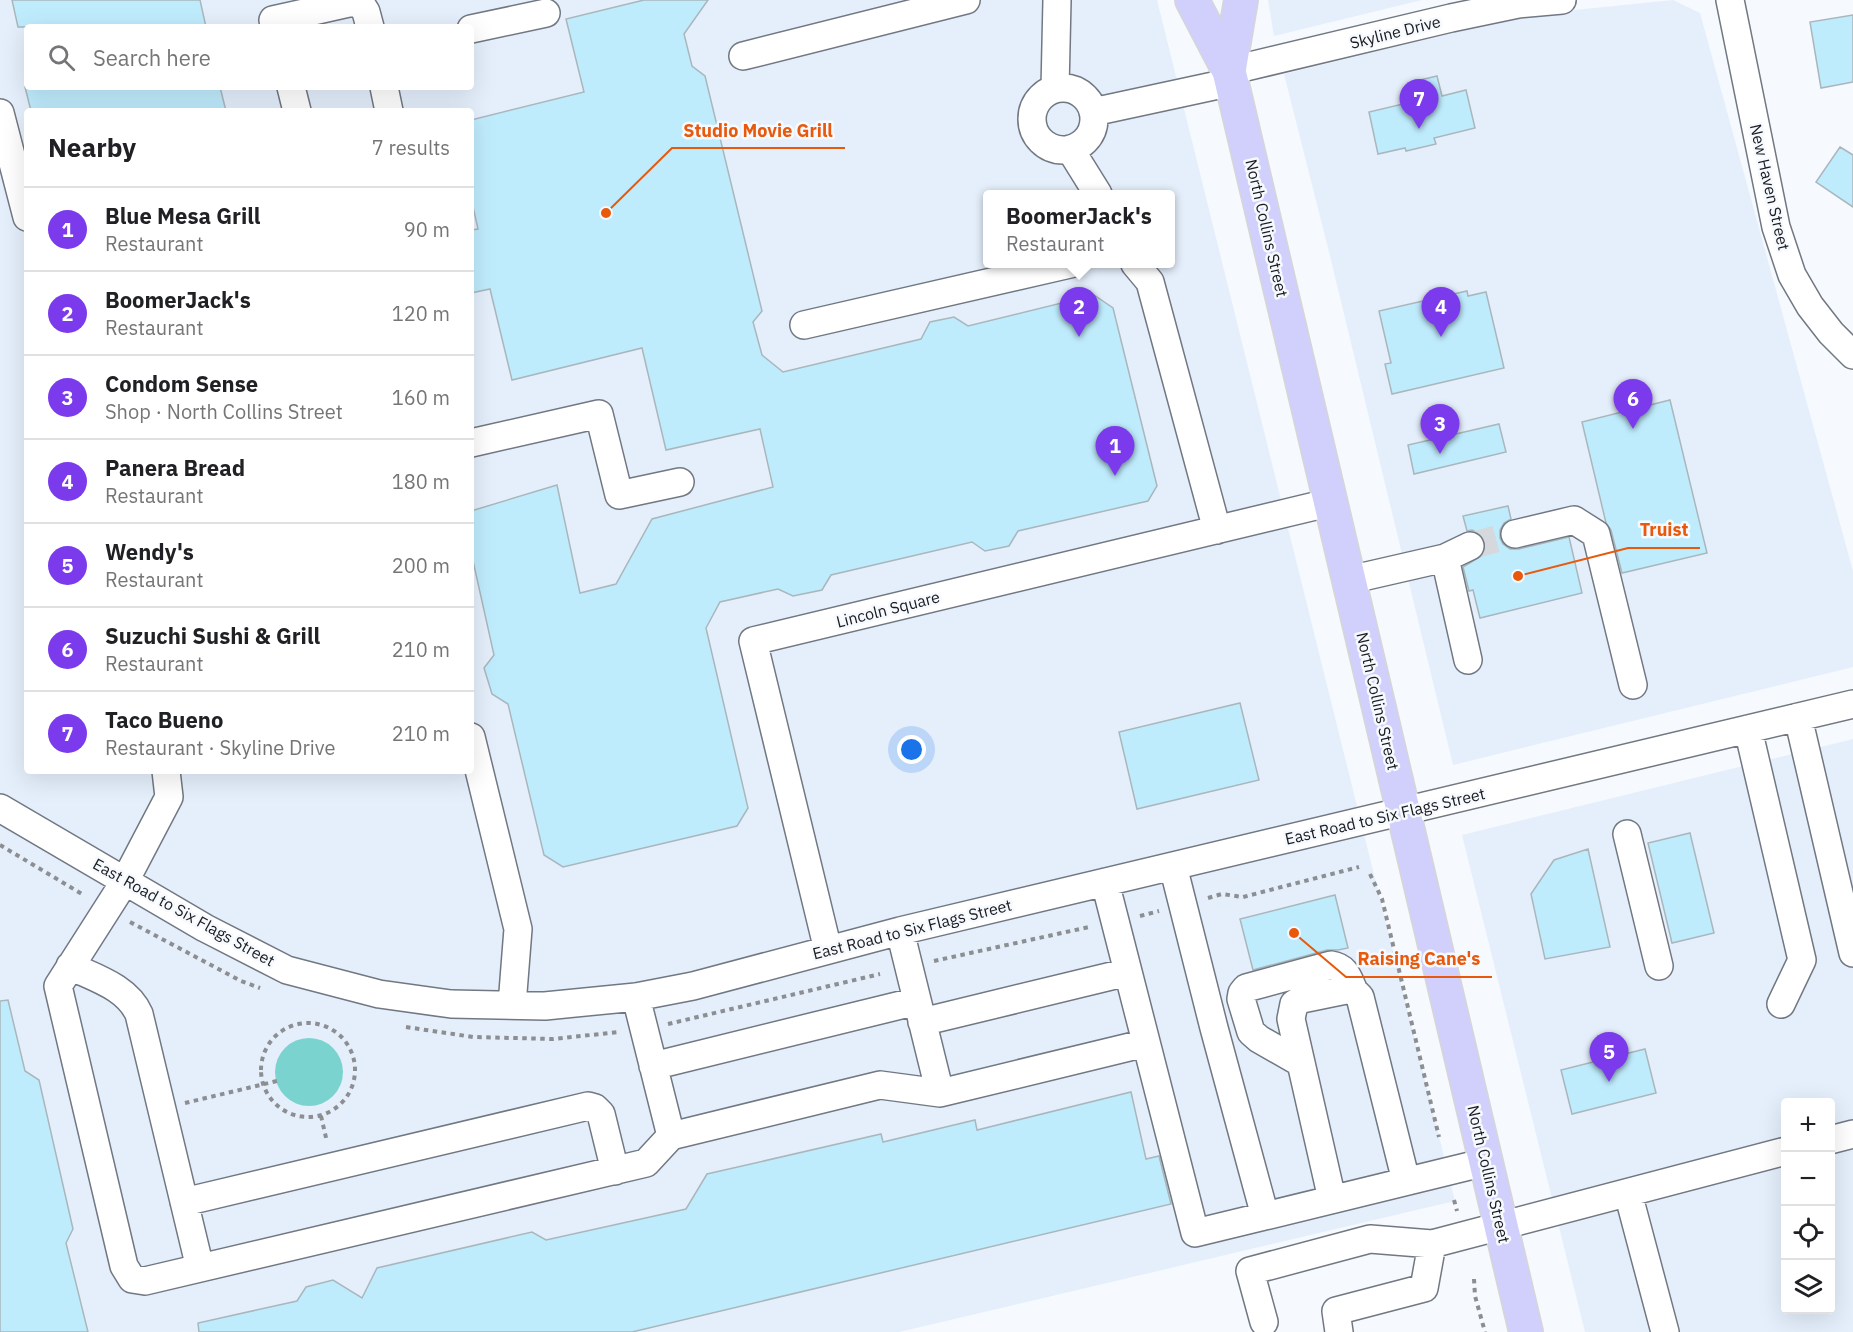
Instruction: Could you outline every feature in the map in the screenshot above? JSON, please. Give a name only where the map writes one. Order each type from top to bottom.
[{"type":"main road","name":"North Collins Street","points":[[1191,0],[1231,76],[1526,1332]]},
{"type":"main road","name":"North Collins Street","points":[[1231,76],[1240,0]]},
{"type":"street","points":[[743,56],[966,0]]},
{"type":"street","points":[[1054,89],[1057,0]]},
{"type":"street","name":"Skyline Drive","points":[[1093,112],[1451,18],[1518,4],[1562,0]]},
{"type":"street","name":"New Haven Street","points":[[1731,0],[1776,227],[1792,275],[1810,306],[1831,333],[1853,355]]},
{"type":"street","points":[[272,16],[353,2],[361,4],[369,24]]},
{"type":"street","points":[[474,28],[546,13]]},
{"type":"street","points":[[1054,89],[1074,90],[1089,103],[1093,112],[1094,121],[1091,131],[1079,146],[1070,149],[1051,148],[1036,136],[1032,126],[1034,108],[1039,99],[1054,89]]},
{"type":"street","points":[[292,90],[296,108]]},
{"type":"street","points":[[385,90],[388,108]]},
{"type":"street","points":[[0,113],[24,205]]},
{"type":"street","points":[[1070,149],[1095,190]]},
{"type":"street","points":[[804,326],[1053,268]]},
{"type":"street","points":[[1138,268],[1150,282],[1217,530]]},
{"type":"street","points":[[474,442],[599,414],[620,495],[680,482]]},
{"type":"street","name":"Lincoln Square","points":[[828,950],[753,641],[1332,502]]},
{"type":"street","points":[[1515,534],[1574,520],[1596,534],[1633,685]]},
{"type":"street","points":[[1349,580],[1445,558],[1470,546]]},
{"type":"street","points":[[1445,558],[1468,660]]},
{"type":"street","name":"East Road to Six Flags Street","points":[[0,808],[205,928],[287,970],[380,994],[451,1004],[555,1005],[636,997],[693,986],[900,931],[1853,704]]},
{"type":"street","points":[[1798,717],[1853,953]]},
{"type":"street","points":[[1748,729],[1802,960],[1781,1004]]},
{"type":"street","points":[[474,749],[518,929],[512,1005]]},
{"type":"street","points":[[166,774],[169,797],[125,881],[58,986],[124,1266],[132,1280],[145,1281],[646,1163],[671,1136],[880,1085],[940,1093],[1146,1043]]},
{"type":"street","points":[[1627,834],[1659,966]]},
{"type":"street","points":[[1173,866],[1265,1216]]},
{"type":"street","points":[[1105,882],[1195,1233],[1486,1162]]},
{"type":"street","points":[[900,931],[940,1093]]},
{"type":"street","points":[[1301,1063],[1251,1032],[1241,999],[1242,993],[1246,988],[1330,965],[1339,966],[1346,972],[1354,991],[1363,1004],[1406,1181]]},
{"type":"street","points":[[70,966],[124,992],[134,1003],[139,1014],[200,1268]]},
{"type":"street","points":[[653,1066],[920,1011],[1128,972]]},
{"type":"street","points":[[1332,1199],[1291,1019],[1294,1004],[1302,999],[1346,990],[1354,991]]},
{"type":"street","points":[[636,997],[671,1136]]},
{"type":"street","points":[[184,1202],[588,1106],[595,1108],[601,1114],[615,1171]]},
{"type":"street","points":[[1835,1139],[1853,1134]]},
{"type":"street","points":[[1264,1322],[1250,1271],[1370,1239],[1432,1244],[1781,1152]]},
{"type":"street","points":[[1628,1193],[1665,1332]]},
{"type":"street","points":[[1339,1332],[1336,1311],[1424,1288],[1432,1244]]},
{"type":"path","points":[[0,845],[82,894]]},
{"type":"path","points":[[1204,899],[1222,894],[1243,897],[1359,867]]},
{"type":"path","points":[[1370,874],[1382,899],[1439,1137]]},
{"type":"path","points":[[1136,917],[1169,909]]},
{"type":"path","points":[[934,961],[1093,926]]},
{"type":"path","points":[[666,1024],[880,974]]},
{"type":"path","points":[[306,1023],[331,1029],[350,1047],[355,1063],[355,1080],[352,1088],[343,1103],[321,1116],[303,1118],[285,1112],[272,1101],[263,1084],[262,1059],[269,1043],[289,1027],[306,1023]]},
{"type":"path","points":[[179,1105],[277,1081]]},
{"type":"path","points":[[321,1116],[327,1145]]},
{"type":"path","points":[[1474,1279],[1475,1296],[1485,1332]]},
{"type":"shaded area","points":[[0,0],[1157,0],[1455,1201],[899,1332],[0,1332]]},
{"type":"shaded area","points":[[1268,0],[1422,0],[1274,36]]},
{"type":"shaded area","points":[[1673,0],[1700,13],[1853,571],[1853,667],[1453,765],[1284,74],[1525,15]]},
{"type":"shaded area","points":[[1853,739],[1853,1332],[1585,1332],[1462,835]]},
{"type":"water","points":[[309,1038],[322,1041],[333,1048],[340,1059],[343,1072],[340,1085],[333,1096],[322,1103],[309,1106],[296,1103],[285,1096],[278,1085],[275,1072],[278,1059],[285,1048],[296,1041]]},
{"type":"building","points":[[12,0],[200,0],[205,24],[24,24],[24,27],[18,27]]},
{"type":"building","points":[[644,0],[708,0],[684,34],[692,66],[705,76],[762,311],[753,322],[762,355],[783,372],[921,339],[930,322],[954,317],[968,326],[1094,295],[1113,308],[1157,486],[1148,501],[1018,531],[1009,546],[985,551],[972,542],[831,575],[822,590],[793,596],[778,589],[720,602],[706,628],[748,808],[737,826],[563,867],[544,855],[508,704],[492,694],[484,668],[494,655],[474,565],[474,510],[557,485],[580,593],[616,584],[652,519],[773,487],[760,429],[666,450],[642,348],[512,380],[490,289],[474,292],[474,230],[478,229],[474,211],[474,119],[584,92],[566,19]]},
{"type":"building","points":[[1853,15],[1853,82],[1821,88],[1810,22]]},
{"type":"building","points":[[1437,76],[1442,96],[1466,90],[1475,128],[1434,138],[1436,144],[1406,151],[1405,148],[1378,154],[1369,112],[1420,100],[1416,81]]},
{"type":"building","points":[[26,90],[221,90],[225,108],[30,108]]},
{"type":"building","points":[[1840,147],[1853,155],[1853,207],[1816,182]]},
{"type":"building","points":[[1467,291],[1468,296],[1486,292],[1504,368],[1392,394],[1385,364],[1391,363],[1379,311]]},
{"type":"building","points":[[1670,400],[1707,553],[1622,573],[1611,530],[1606,523],[1582,422]]},
{"type":"building","points":[[1499,424],[1506,452],[1414,474],[1408,445]]},
{"type":"building","points":[[1508,506],[1511,519],[1504,523],[1500,530],[1503,544],[1510,549],[1519,549],[1569,537],[1582,593],[1480,618],[1473,590],[1469,591],[1463,567],[1483,555],[1486,547],[1479,533],[1472,530],[1467,531],[1463,516]]},
{"type":"building","points":[[1240,703],[1259,780],[1137,809],[1119,732]]},
{"type":"building","points":[[1690,833],[1714,933],[1672,943],[1648,843]]},
{"type":"building","points":[[1588,849],[1610,947],[1545,959],[1531,894],[1554,860]]},
{"type":"building","points":[[1335,895],[1348,948],[1327,950],[1253,970],[1240,919]]},
{"type":"building","points":[[8,1000],[25,1071],[39,1080],[73,1229],[66,1243],[88,1332],[0,1332],[0,1001]]},
{"type":"building","points":[[1645,1049],[1656,1093],[1572,1114],[1561,1070]]},
{"type":"building","points":[[1131,1092],[1146,1159],[1159,1156],[1171,1204],[632,1332],[199,1332],[198,1323],[297,1301],[306,1287],[333,1280],[362,1298],[377,1268],[532,1232],[546,1240],[686,1209],[707,1174],[881,1134],[883,1142],[975,1120],[977,1130]]},
{"type":"tunnel","points":[[1470,546],[1515,534]]},
{"type":"place","name":"Taco Bueno","points":[[1419,129]]},
{"type":"place","name":"Studio Movie Grill","points":[[606,213]]},
{"type":"place","name":"BoomerJack's","points":[[1079,337]]},
{"type":"place","name":"Panera Bread","points":[[1441,337]]},
{"type":"place","name":"Suzuchi Sushi & Grill","points":[[1633,429]]},
{"type":"place","name":"Condom Sense","points":[[1440,454]]},
{"type":"place","name":"Blue Mesa Grill","points":[[1115,476]]},
{"type":"place","name":"Truist","points":[[1518,576]]},
{"type":"place","name":"Raising Cane's","points":[[1294,933]]},
{"type":"place","name":"Wendy's","points":[[1609,1082]]}]
